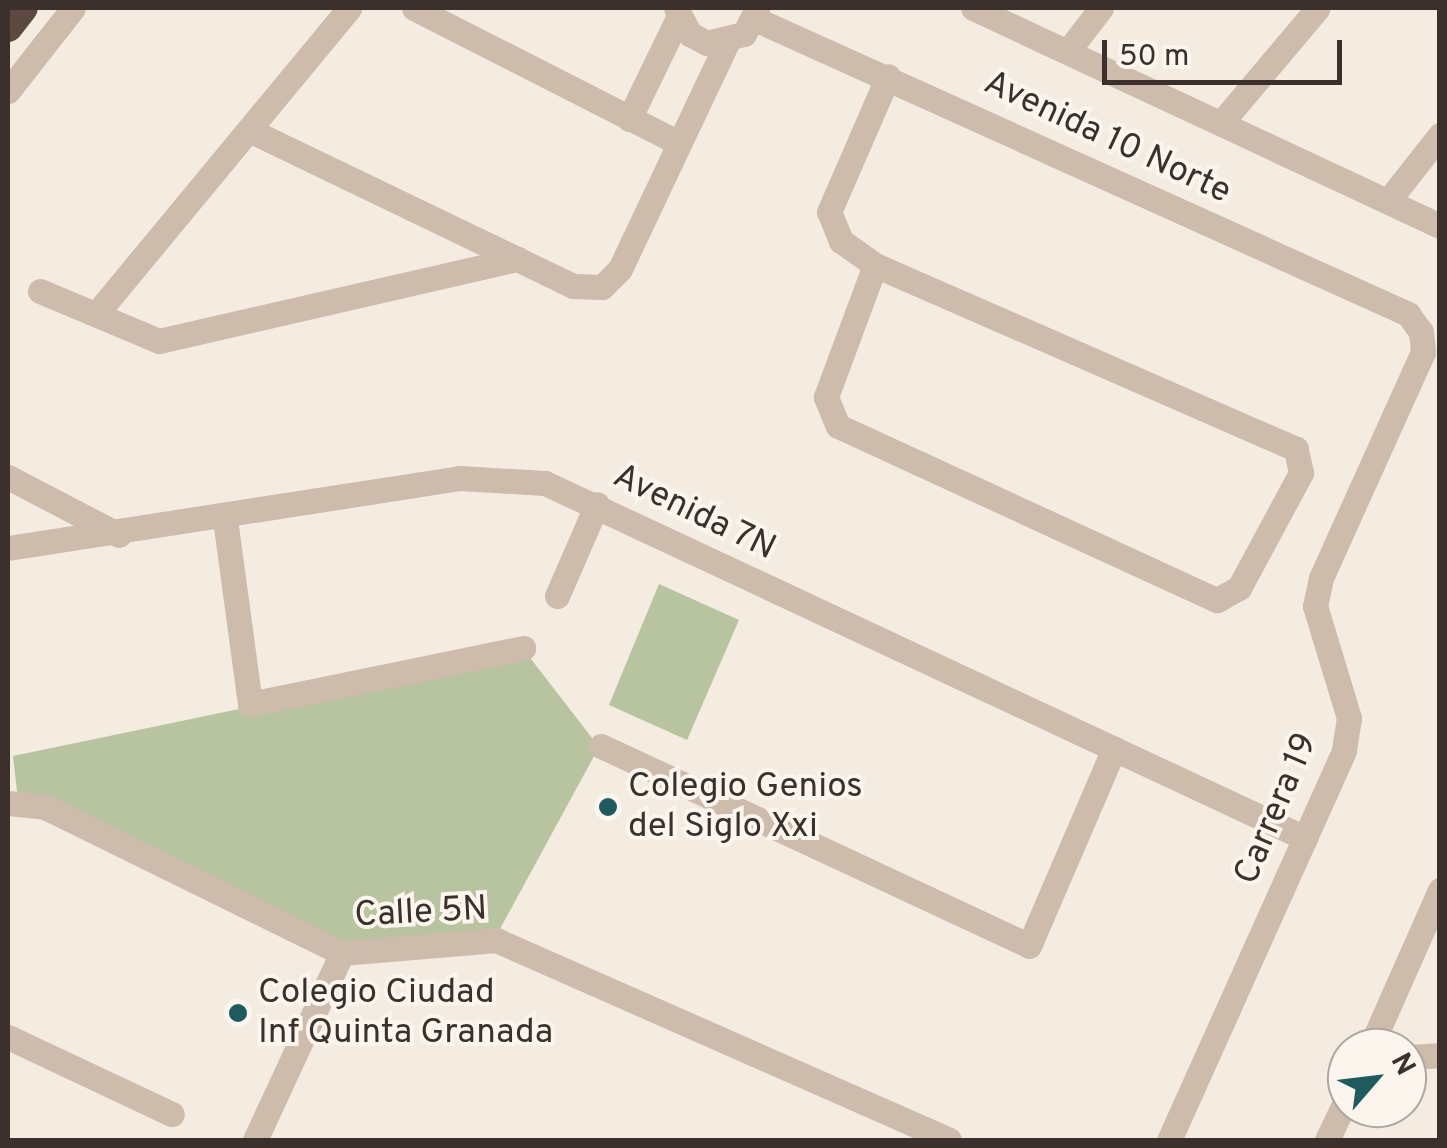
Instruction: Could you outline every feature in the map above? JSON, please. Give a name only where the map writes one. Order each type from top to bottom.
[{"type":"highway","points":[[8,27],[23,8]]},
{"type":"street","points":[[8,91],[74,8]]},
{"type":"street","points":[[97,314],[349,8]]},
{"type":"street","points":[[414,8],[679,143]]},
{"type":"street","points":[[973,8],[1440,226]]},
{"type":"street","points":[[1068,51],[1102,8]]},
{"type":"street","points":[[1222,123],[1318,8]]},
{"type":"street","points":[[629,119],[677,13],[707,43],[726,43]]},
{"type":"street","points":[[250,131],[574,286],[602,287],[620,269],[726,43],[756,13]]},
{"type":"street","name":"Avenida 10 Norte","points":[[756,13],[1408,314],[1421,332]]},
{"type":"street","points":[[874,265],[826,397],[838,426],[1216,600],[1238,588],[1301,473],[1296,450],[874,265],[841,241],[829,212],[888,76]]},
{"type":"street","points":[[1388,201],[1440,135]]},
{"type":"street","points":[[40,290],[159,342],[518,259]]},
{"type":"street","name":"Carrera 19","points":[[1169,1140],[1344,751],[1349,718],[1318,622],[1321,578],[1423,352],[1421,332]]},
{"type":"street","points":[[8,477],[119,535]]},
{"type":"street","name":"Avenida 7N","points":[[8,548],[225,519],[459,478],[545,483],[1305,838]]},
{"type":"street","points":[[557,596],[596,504]]},
{"type":"street","points":[[225,519],[250,704],[523,648]]},
{"type":"street","points":[[601,746],[1029,946],[1114,749]]},
{"type":"street","name":"Calle 5N","points":[[10,810],[44,808],[342,954],[496,940],[949,1140]]},
{"type":"street","points":[[1378,1028],[1414,936],[1440,890]]},
{"type":"street","points":[[255,1140],[342,954]]},
{"type":"street","points":[[8,1037],[172,1114]]},
{"type":"green space","points":[[659,584],[739,620],[687,740],[609,705]]},
{"type":"green space","points":[[524,650],[599,747],[495,938],[343,951],[18,800],[13,756]]},
{"type":"place","name":"Colegio Genios del Siglo Xxi","points":[[608,807]]},
{"type":"place","name":"Colegio Ciudad Inf Quinta Granada","points":[[238,1013]]}]
